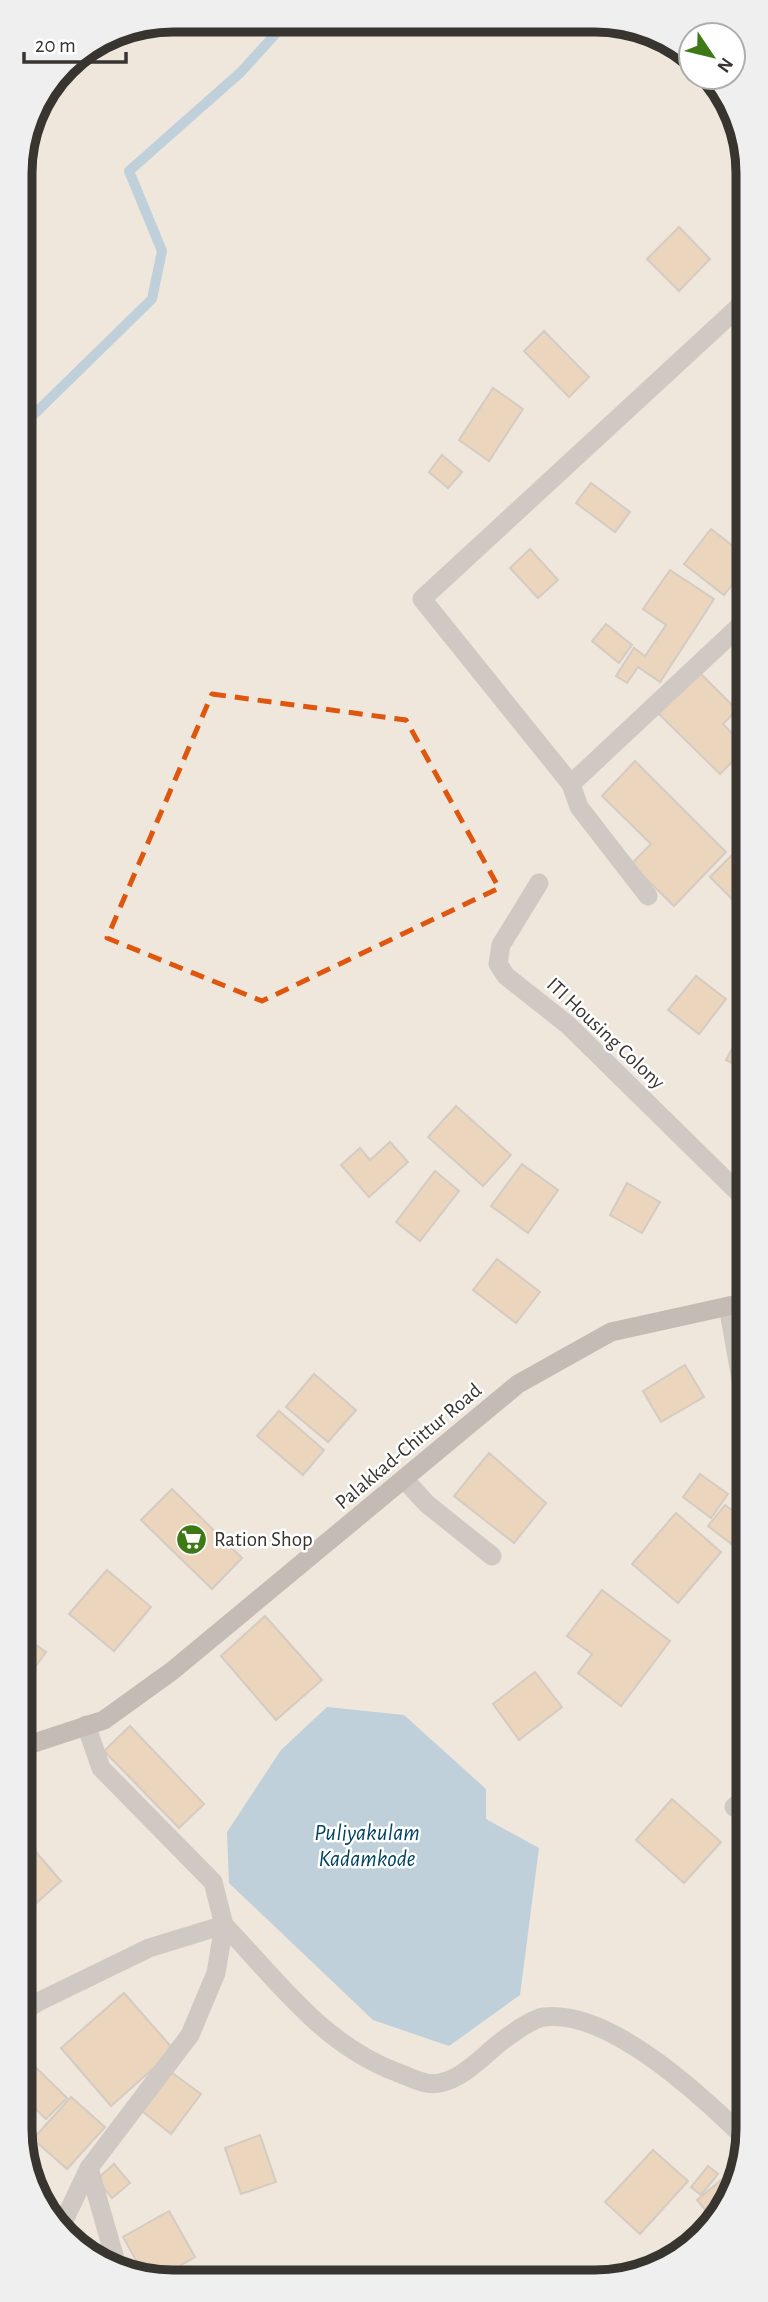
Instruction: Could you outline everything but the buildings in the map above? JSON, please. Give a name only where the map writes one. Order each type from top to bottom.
[{"type":"main road","name":"Palakkad-Chittur Road","points":[[32,1744],[104,1720],[172,1671],[517,1384],[611,1332],[736,1304]]},
{"type":"street","points":[[648,896],[579,807],[571,783],[422,599],[736,309]]},
{"type":"street","points":[[571,783],[736,629]]},
{"type":"street","name":"ITI Housing Colony","points":[[539,883],[501,945],[498,964],[506,976],[577,1034],[736,1190]]},
{"type":"street","points":[[404,1479],[427,1504],[492,1556]]},
{"type":"street","points":[[65,2219],[89,2168],[190,2035],[216,1973],[224,1926],[213,1882],[101,1768],[86,1726]]},
{"type":"street","points":[[32,2006],[149,1948],[224,1926]]},
{"type":"street","points":[[224,1926],[309,2018],[367,2060],[428,2084],[462,2075],[501,2041],[541,2017],[578,2019],[628,2043],[682,2079],[736,2130]]},
{"type":"street","points":[[89,2168],[115,2258]]},
{"type":"highlighted area","points":[[212,694],[406,720],[499,888],[262,1001],[107,938]]},
{"type":"water","name":"Puliyakulam Kadamkode","points":[[327,1707],[404,1715],[486,1789],[486,1819],[539,1848],[520,1995],[449,2046],[373,2020],[229,1883],[227,1832],[281,1750]]},
{"type":"waterway","points":[[32,416],[152,299],[162,251],[129,171],[241,72],[277,32]]},
{"type":"place","name":"Ration Shop","points":[[191,1539]]}]
